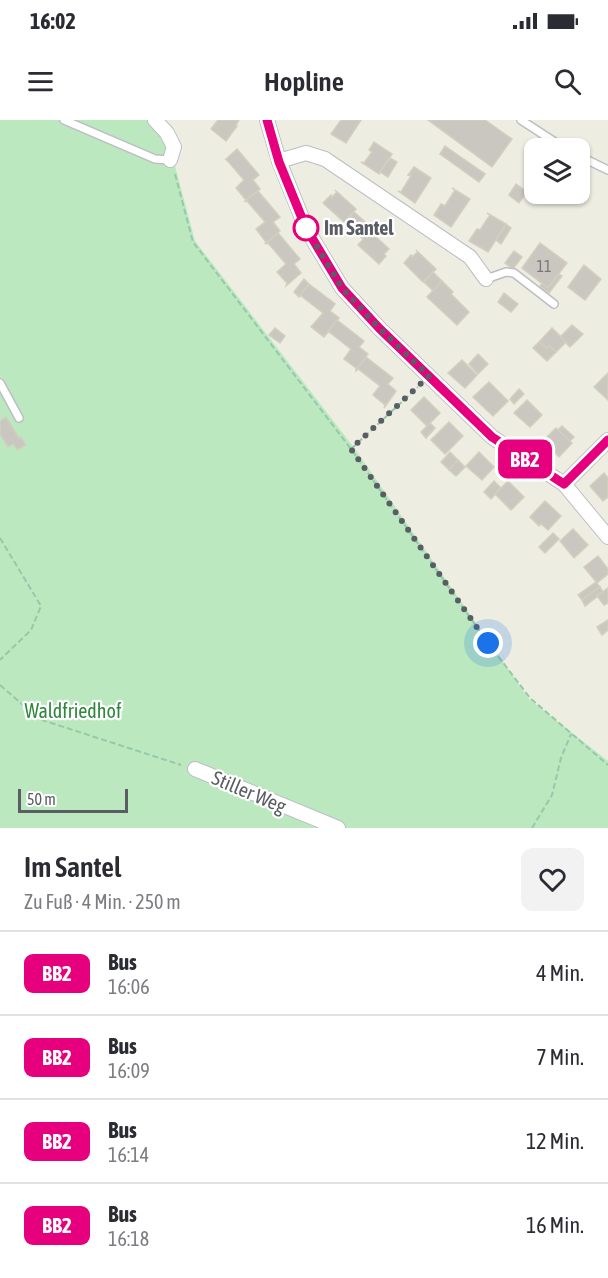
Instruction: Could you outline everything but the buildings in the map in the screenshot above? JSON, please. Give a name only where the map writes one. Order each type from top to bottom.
[{"type":"street","points":[[155,120],[167,133],[174,147],[170,159]]},
{"type":"street","points":[[267,120],[279,162],[306,228],[342,288],[379,328],[492,437],[564,484],[608,537]]},
{"type":"street","points":[[279,162],[306,153],[325,159],[470,257],[486,279]]},
{"type":"street","points":[[564,484],[608,440]]},
{"type":"street","name":"Stiller Weg","points":[[195,769],[338,828]]},
{"type":"lane","points":[[64,120],[155,159],[170,159]]},
{"type":"lane","points":[[521,120],[549,138]]},
{"type":"lane","points":[[590,161],[608,170]]},
{"type":"lane","points":[[486,279],[506,272],[514,273],[554,304]]},
{"type":"lane","points":[[0,383],[19,418]]},
{"type":"path","points":[[170,159],[180,188],[193,242],[351,449],[488,643],[530,698],[608,765]]},
{"type":"path","points":[[351,449],[429,376]]},
{"type":"path","points":[[0,538],[41,606],[31,630],[0,660]]},
{"type":"path","points":[[0,685],[39,719],[195,769]]},
{"type":"path","points":[[532,828],[552,795],[561,758],[571,734]]},
{"type":"green space","name":"Waldfriedhof","points":[[0,120],[150,120],[170,147],[195,241],[355,449],[529,699],[608,761],[608,828],[0,828]]},
{"type":"bus line","name":"BB2","points":[[267,120],[279,162],[306,228],[342,288],[379,328],[492,437],[564,484],[608,440]]},
{"type":"place","name":"Im Santel","points":[[306,228]]},
{"type":"route","points":[[306,228],[342,288],[379,328],[429,376],[351,449],[488,643]]}]
